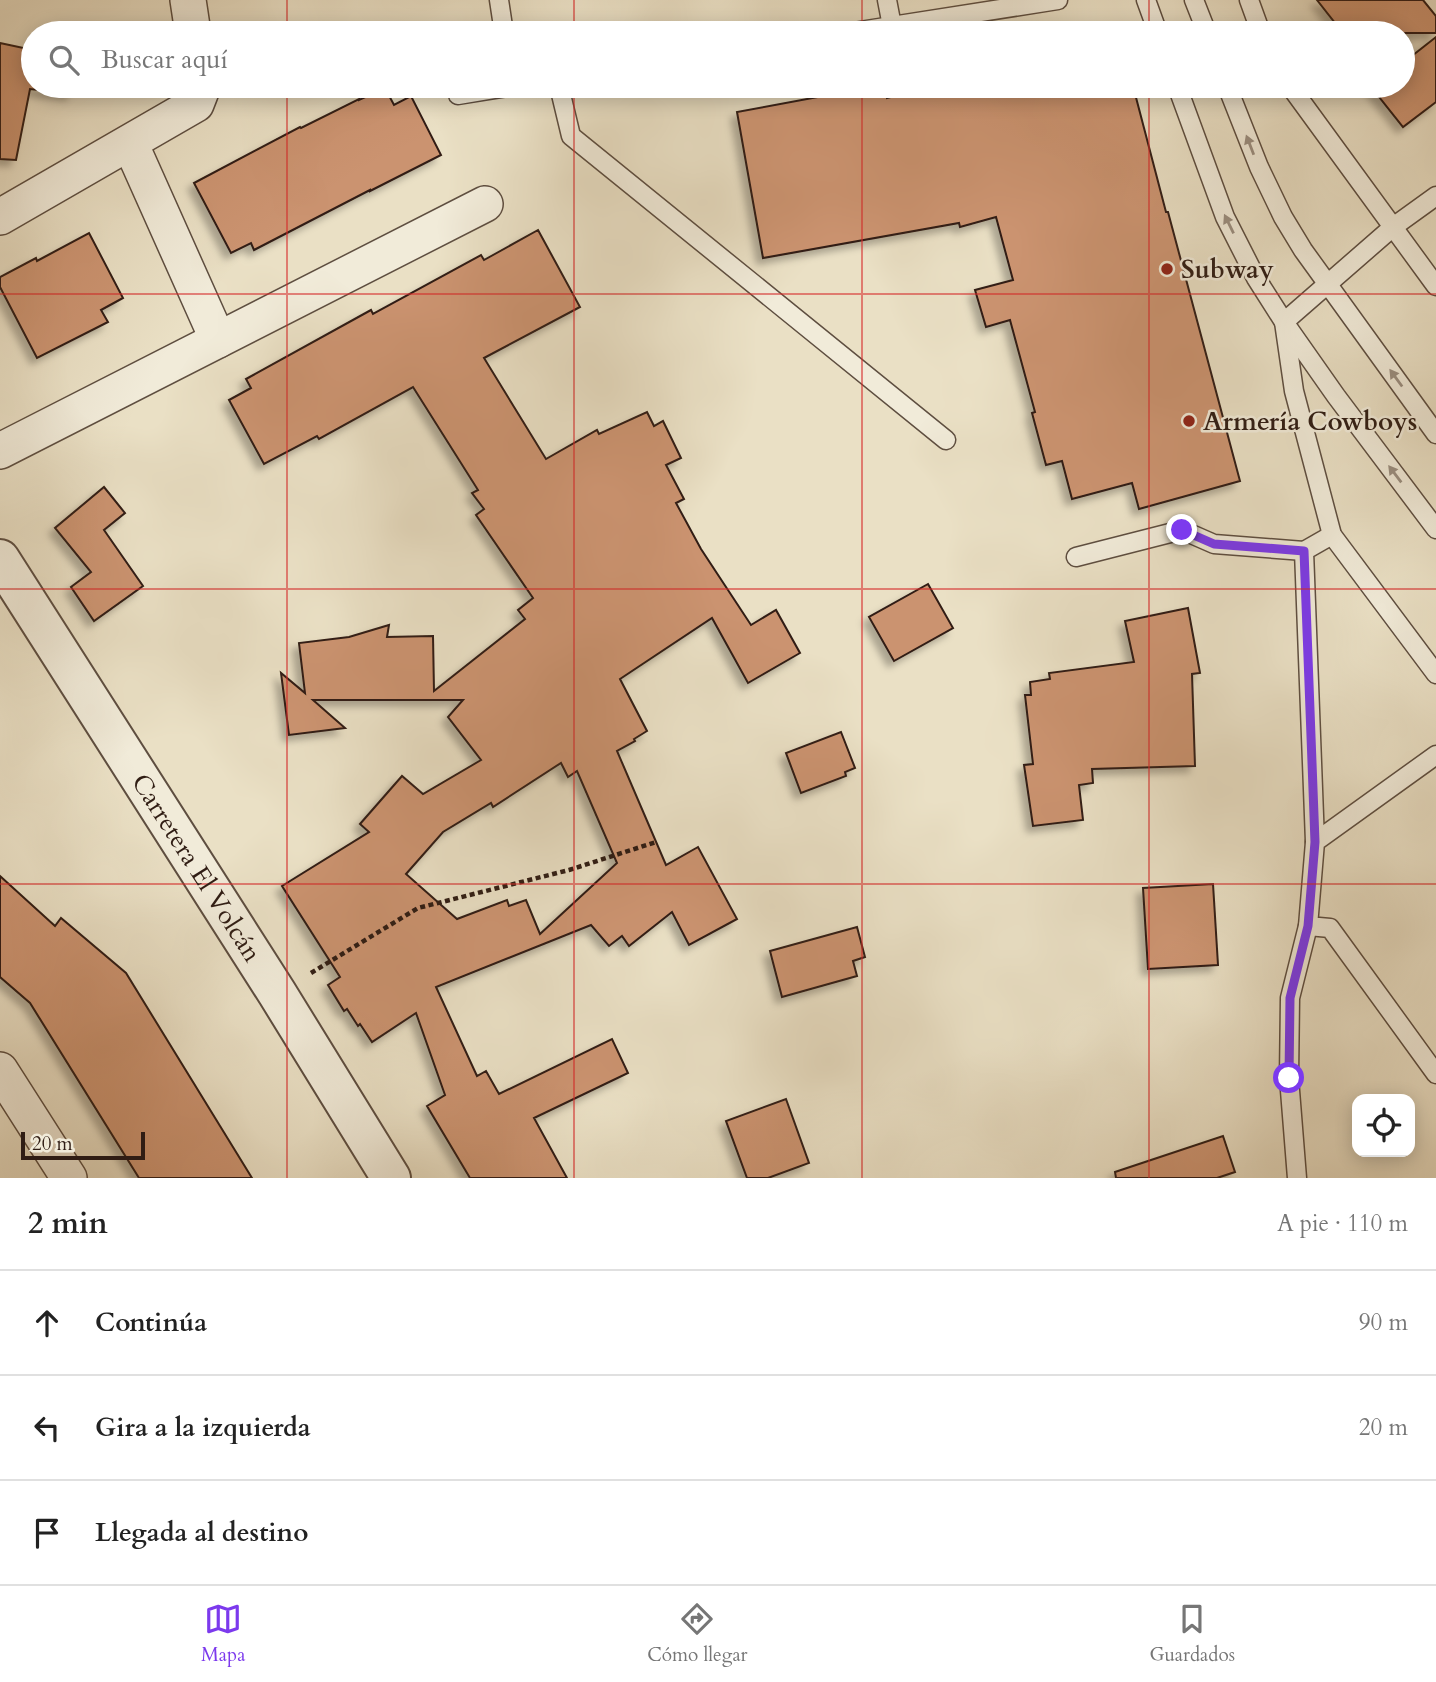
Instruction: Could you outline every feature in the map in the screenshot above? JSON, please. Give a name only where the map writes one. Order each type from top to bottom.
[{"type":"street","points":[[188,0],[192,21]]},
{"type":"street","points":[[0,218],[196,104],[198,98]]},
{"type":"street","points":[[130,142],[218,340]]},
{"type":"street","points":[[0,451],[485,204]]},
{"type":"street","name":"Carretera El Volcán","points":[[0,559],[277,993],[391,1178]]},
{"type":"street","points":[[0,1070],[69,1178]]},
{"type":"lane","points":[[499,0],[502,21]]},
{"type":"lane","points":[[887,0],[891,21]]},
{"type":"lane","points":[[924,21],[1058,0]]},
{"type":"lane","points":[[1146,0],[1154,21]]},
{"type":"lane","points":[[1194,0],[1202,21]]},
{"type":"lane","points":[[1249,0],[1257,21]]},
{"type":"lane","points":[[562,98],[571,136],[946,440]]},
{"type":"lane","points":[[1181,98],[1225,218],[1256,278],[1336,396],[1436,529]]},
{"type":"lane","points":[[1232,98],[1259,167],[1283,217],[1303,250],[1436,434]]},
{"type":"lane","points":[[1299,98],[1436,286]]},
{"type":"lane","points":[[1284,322],[1394,227],[1436,196]]},
{"type":"lane","points":[[1284,322],[1294,391],[1332,535],[1436,674]]},
{"type":"lane","points":[[1076,557],[1182,530],[1214,544],[1304,551],[1332,535]]},
{"type":"lane","points":[[1297,1178],[1289,1078],[1290,998],[1308,926],[1315,842],[1304,551]]},
{"type":"lane","points":[[1315,842],[1436,755]]},
{"type":"lane","points":[[1308,926],[1330,928],[1436,1074]]},
{"type":"path","points":[[277,993],[418,908],[569,870],[656,842]]},
{"type":"building","points":[[1317,0],[1423,0],[1436,16],[1436,33],[1415,33],[1415,21],[1334,21]]},
{"type":"building","points":[[1436,37],[1436,102],[1403,127],[1380,98],[1415,98],[1415,54]]},
{"type":"building","points":[[0,43],[21,47],[21,98],[28,98],[16,160],[0,159]]},
{"type":"building","points":[[390,98],[394,105],[412,98],[441,155],[254,250],[251,243],[231,253],[194,183],[300,127],[359,100]]},
{"type":"building","points":[[812,98],[1136,98],[1240,481],[1139,509],[1132,483],[1072,499],[1062,461],[1046,465],[1010,320],[986,327],[975,290],[1013,280],[996,217],[960,227],[959,223],[763,258],[737,112]]},
{"type":"building","points":[[538,230],[580,307],[484,358],[546,459],[597,430],[599,434],[647,412],[654,426],[663,421],[681,458],[666,465],[684,499],[676,503],[701,549],[751,625],[776,610],[800,653],[748,683],[712,618],[620,679],[647,731],[617,751],[666,865],[698,847],[737,919],[689,945],[672,912],[629,946],[622,936],[609,946],[591,925],[436,987],[477,1076],[486,1071],[499,1094],[612,1039],[628,1073],[534,1118],[567,1178],[470,1178],[427,1106],[445,1095],[416,1013],[372,1042],[347,1009],[344,1011],[328,985],[340,977],[282,886],[369,832],[360,824],[402,776],[423,794],[481,760],[448,717],[463,700],[313,700],[345,728],[289,735],[281,673],[305,693],[299,643],[349,637],[389,625],[387,637],[433,636],[434,691],[525,619],[518,610],[533,598],[476,515],[484,509],[472,493],[478,490],[413,387],[319,439],[317,436],[264,464],[229,400],[251,388],[246,379],[371,310],[373,314],[481,255],[484,260]],"holes":[[[561,763],[568,777],[577,771],[617,863],[540,934],[526,900],[509,906],[507,900],[457,919],[406,874],[443,832],[491,803],[493,807]]]},
{"type":"building","points":[[89,233],[123,298],[101,310],[108,322],[37,358],[0,287],[0,277]]},
{"type":"building","points":[[104,487],[125,513],[104,530],[143,586],[94,621],[71,587],[91,572],[55,528]]},
{"type":"building","points":[[928,584],[953,628],[894,661],[869,617]]},
{"type":"building","points":[[1188,608],[1200,673],[1192,674],[1195,766],[1092,769],[1093,783],[1079,785],[1083,820],[1033,826],[1024,765],[1033,764],[1025,695],[1031,695],[1030,682],[1050,679],[1049,673],[1134,662],[1125,621]]},
{"type":"building","points":[[841,732],[855,768],[845,772],[846,776],[801,793],[786,753]]},
{"type":"building","points":[[0,876],[55,926],[61,918],[126,973],[252,1178],[139,1178],[30,1003],[0,977]]},
{"type":"building","points":[[1213,884],[1218,965],[1148,969],[1143,888]]},
{"type":"building","points":[[857,927],[865,957],[853,961],[857,976],[782,997],[770,951]]},
{"type":"building","points":[[786,1099],[809,1163],[768,1178],[747,1178],[726,1121]]},
{"type":"building","points":[[1223,1136],[1235,1172],[1217,1178],[1116,1178],[1115,1172]]},
{"type":"place","name":"Subway","points":[[1167,269]]},
{"type":"place","name":"Armería Cowboys","points":[[1189,421]]},
{"type":"route","points":[[1182,530],[1214,544],[1304,551],[1315,842],[1308,926],[1290,998],[1289,1078]]}]
